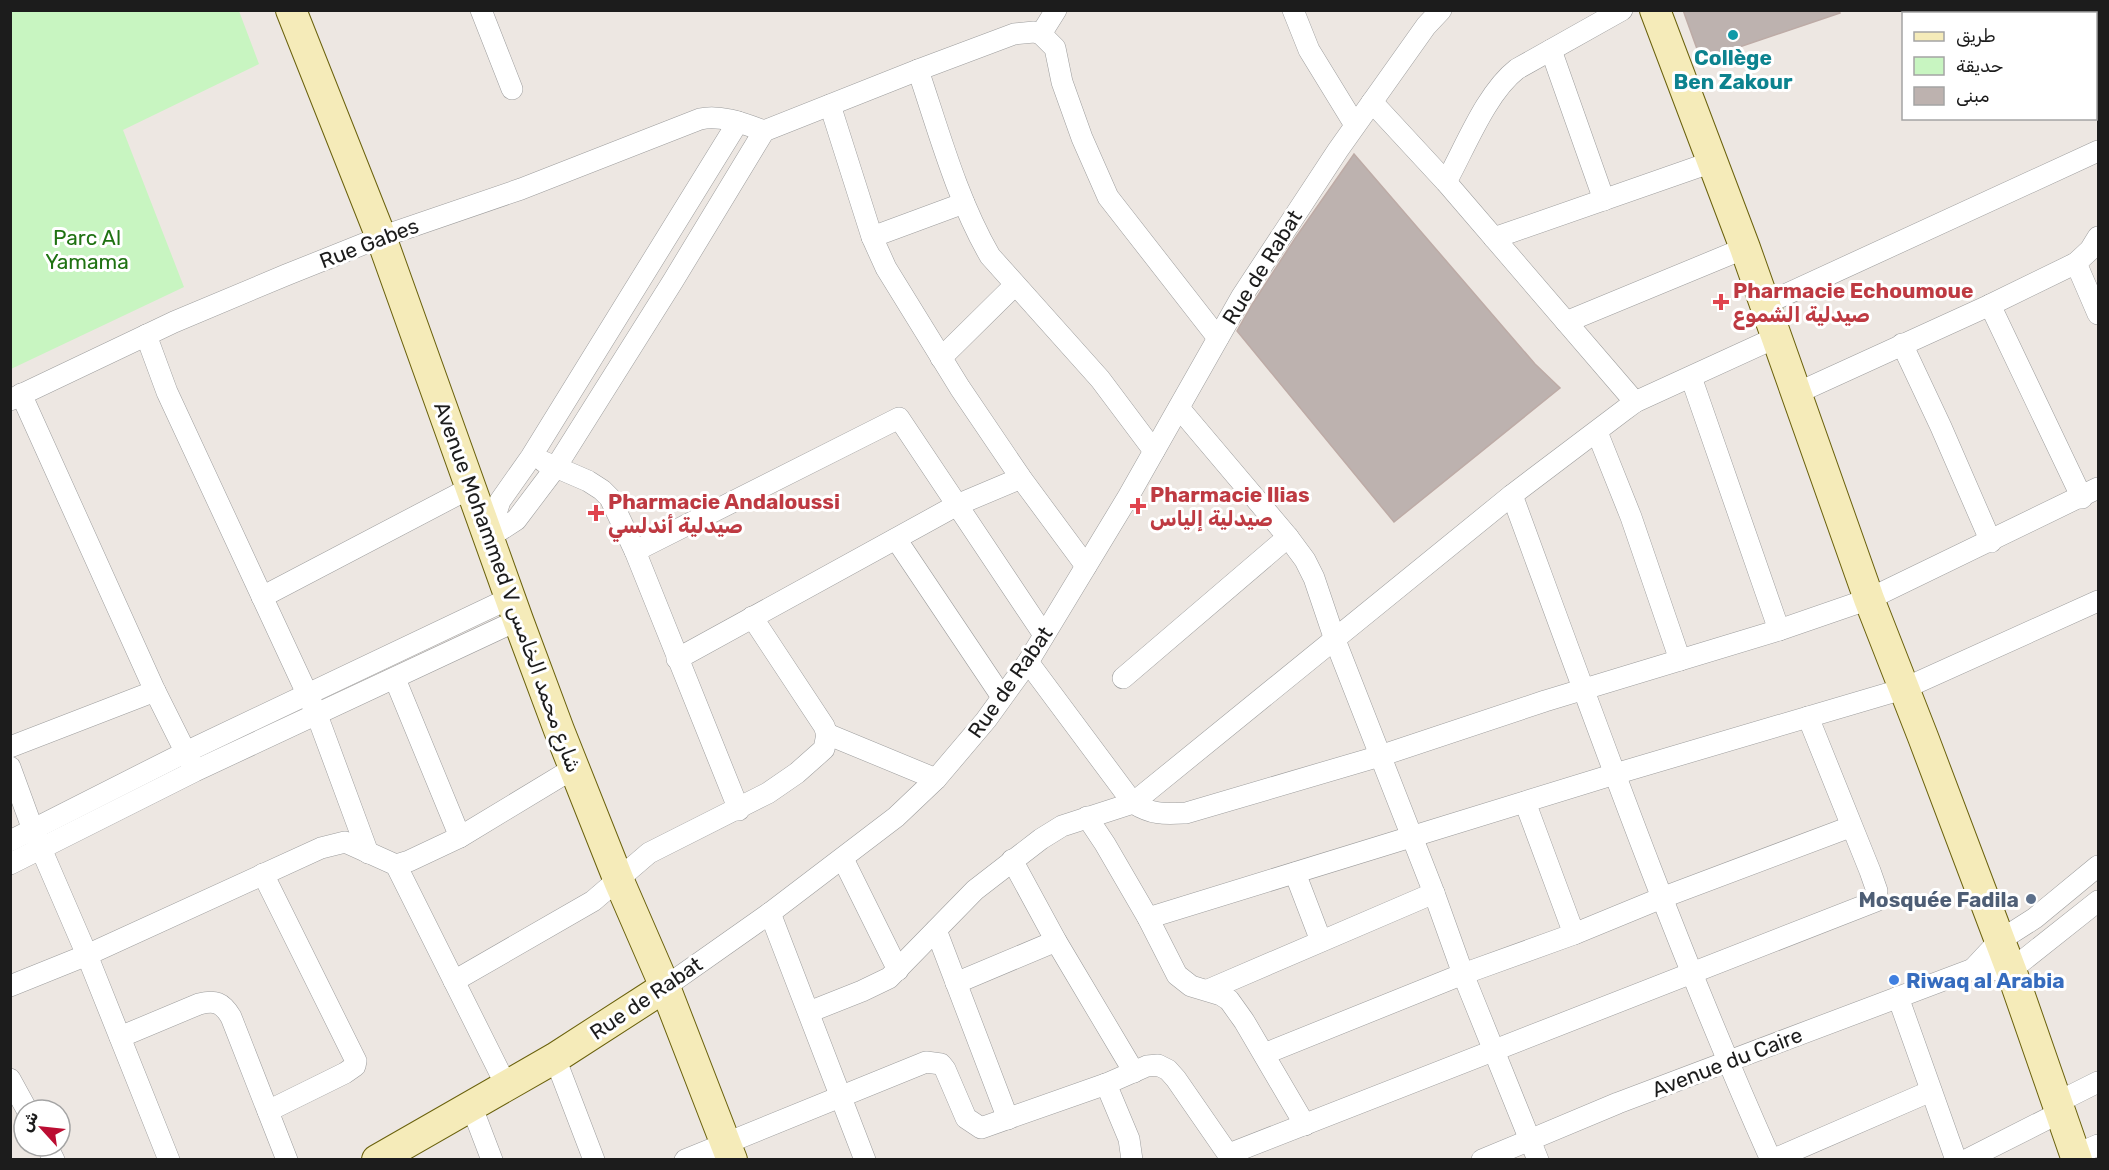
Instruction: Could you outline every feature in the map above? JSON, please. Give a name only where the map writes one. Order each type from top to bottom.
[{"type":"street","name":"Avenue Mohammed V شارع محمد الخامس","points":[[291,10],[381,237],[488,538],[574,768],[619,881],[665,987],[729,1151]]},
{"type":"street","points":[[481,10],[512,89]]},
{"type":"street","points":[[1041,34],[1056,10]]},
{"type":"street","points":[[1293,10],[1309,50],[1355,125]]},
{"type":"street","name":"Rue de Rabat","points":[[377,1160],[555,1058],[665,987],[843,859],[897,817],[936,779],[986,720],[1028,662],[1128,497],[1248,286],[1355,125],[1426,26],[1441,10]]},
{"type":"street","points":[[1446,182],[1499,86],[1517,69],[1622,10]]},
{"type":"street","points":[[1655,10],[1745,248],[1869,600],[2011,970],[2058,1108],[2084,1153]]},
{"type":"street","points":[[488,538],[516,520],[556,467],[764,131],[1014,34],[1034,32],[1041,34],[1055,48],[1062,82],[1082,138],[1108,197],[1218,338]]},
{"type":"street","points":[[1551,50],[1604,200]]},
{"type":"street","points":[[918,70],[964,203],[990,256],[1100,380],[1154,451]]},
{"type":"street","points":[[1372,102],[1446,182],[1635,402]]},
{"type":"street","points":[[830,105],[872,237],[886,268],[941,358],[1021,478],[1086,566]]},
{"type":"street","name":"Rue Gabes","points":[[16,397],[146,335],[381,237],[520,189],[700,119],[709,117],[738,122],[764,131]]},
{"type":"street","points":[[488,538],[500,501],[531,457],[738,122]]},
{"type":"street","points":[[1765,304],[2098,150]]},
{"type":"street","points":[[1494,238],[1712,162]]},
{"type":"street","points":[[872,237],[964,203]]},
{"type":"street","points":[[1797,393],[2076,263],[2090,250],[2098,237]]},
{"type":"street","points":[[1566,322],[1745,248]]},
{"type":"street","points":[[2076,263],[2098,314]]},
{"type":"street","points":[[941,358],[1016,285]]},
{"type":"street","points":[[1028,662],[1132,803],[1145,811],[1159,814],[1186,813],[1380,756],[1584,689],[1779,630],[1869,600],[2090,493],[1990,305]]},
{"type":"street","points":[[146,335],[167,392],[308,694],[368,853]]},
{"type":"street","points":[[809,1012],[889,978],[975,890],[1041,839],[1062,826],[1132,803],[1512,495],[1635,402],[1777,337]]},
{"type":"street","points":[[1902,344],[1991,542]]},
{"type":"street","points":[[1691,377],[1779,630]]},
{"type":"street","points":[[16,397],[191,762]]},
{"type":"street","points":[[1179,408],[1288,537],[1305,560],[1314,578],[1335,640],[1434,893],[1463,974],[1534,1150]]},
{"type":"street","points":[[635,551],[899,418],[1044,635]]},
{"type":"street","points":[[1597,432],[1631,517],[1680,660]]},
{"type":"street","points":[[531,457],[602,490],[613,504],[635,551],[739,810]]},
{"type":"street","points":[[677,659],[957,505],[1021,478]]},
{"type":"street","points":[[262,597],[470,488]]},
{"type":"street","points":[[1512,495],[1615,774],[1692,972],[1728,1062],[1772,1160],[1931,1091]]},
{"type":"street","points":[[1123,678],[1288,537]]},
{"type":"street","points":[[896,539],[1002,698]]},
{"type":"street","points":[[1148,918],[1615,774],[1904,689],[2098,602]]},
{"type":"street","points":[[191,762],[317,715],[395,679],[514,609]]},
{"type":"street","points":[[10,864],[38,839],[191,762],[308,694],[514,609]]},
{"type":"street","points":[[454,981],[593,901],[649,854],[739,810],[768,793],[824,749],[826,734],[824,726],[752,617]]},
{"type":"street","points":[[395,679],[460,837]]},
{"type":"street","points":[[10,747],[156,691]]},
{"type":"street","points":[[684,1160],[729,1151],[840,1097],[926,1062],[941,1064],[966,1118],[981,1128],[1106,1084],[1147,1066],[1158,1065],[1168,1070],[1230,1157],[1493,1050],[1876,901],[1877,891],[1808,717]]},
{"type":"street","points":[[826,734],[936,779]]},
{"type":"street","points":[[10,767],[169,1160]]},
{"type":"street","points":[[396,865],[460,837],[574,768]]},
{"type":"street","points":[[1525,802],[1574,934]]},
{"type":"street","points":[[1087,817],[1105,843],[1148,918],[1177,975],[1191,986],[1208,990],[1229,1000],[1264,1054],[1305,1125]]},
{"type":"street","points":[[1264,1054],[1463,974],[1574,934],[1664,897],[1851,827]]},
{"type":"street","points":[[10,841],[38,839]]},
{"type":"street","points":[[10,986],[87,955],[321,848],[336,843],[350,844],[396,865],[506,1085]]},
{"type":"street","points":[[843,859],[898,970]]},
{"type":"street","points":[[1012,860],[1056,941],[1134,1072]]},
{"type":"street","name":"Avenue du Caire","points":[[1973,969],[1999,941],[2035,918],[2098,866]]},
{"type":"street","points":[[1295,873],[1322,941]]},
{"type":"street","points":[[263,874],[356,1061],[355,1066],[345,1073],[268,1111]]},
{"type":"street","points":[[1208,990],[1434,893]]},
{"type":"street","points":[[2011,970],[2098,901]]},
{"type":"street","points":[[770,913],[865,1160]]},
{"type":"street","points":[[936,930],[1008,1119]]},
{"type":"street","points":[[956,983],[1056,941]]},
{"type":"street","name":"Avenue du Caire","points":[[1482,1160],[1534,1150],[1618,1103],[1973,969],[2011,970]]},
{"type":"street","points":[[1898,997],[1956,1160]]},
{"type":"street","points":[[120,1037],[199,1004],[211,1001],[220,1003],[231,1017],[286,1160]]},
{"type":"street","points":[[555,1058],[594,1160]]},
{"type":"street","points":[[10,1079],[20,1098]]},
{"type":"street","points":[[1966,1160],[2058,1108],[2098,1082]]},
{"type":"street","points":[[1106,1084],[1129,1139],[1132,1160]]},
{"type":"street","points":[[471,1105],[492,1160]]},
{"type":"green space","name":"Parc Al Yamama","points":[[11,10],[239,11],[259,64],[123,130],[184,287],[11,369]]},
{"type":"building","name":"Collège Ben Zakour","points":[[1683,10],[1839,10],[1840,13],[1701,60]]},
{"type":"building","points":[[1354,154],[1535,364],[1560,388],[1394,522],[1237,331],[1296,237]]},
{"type":"place","name":"Collège Ben Zakour","points":[[1733,35]]},
{"type":"place","name":"Pharmacie Echoumoue صيدلية الشموع","points":[[1721,302]]},
{"type":"place","name":"Pharmacie Ilias صيدلية إلياس","points":[[1138,506]]},
{"type":"place","name":"Pharmacie Andaloussi صيدلية أندلسي","points":[[596,513]]},
{"type":"place","name":"Mosquée Fadila","points":[[2031,899]]},
{"type":"place","name":"Riwaq al Arabia","points":[[1894,980]]}]
